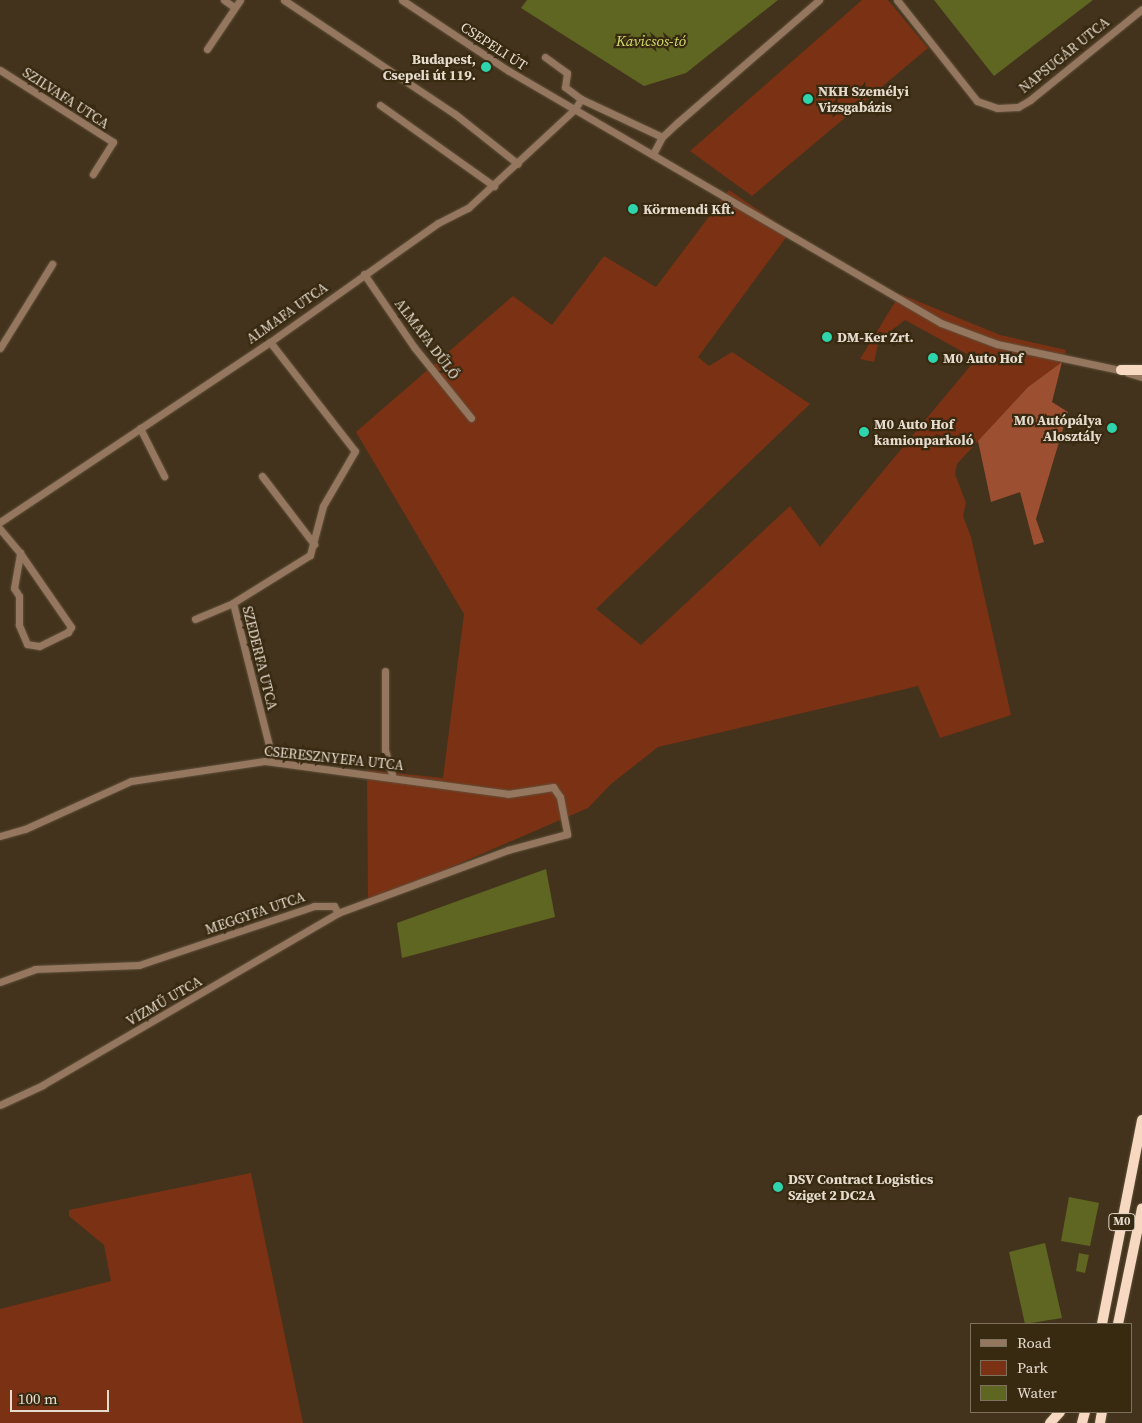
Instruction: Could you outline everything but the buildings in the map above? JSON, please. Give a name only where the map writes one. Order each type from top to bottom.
[{"type":"highway","points":[[1121,370],[1142,373]]},
{"type":"highway","name":"M0","points":[[1102,1321],[1142,1120]]},
{"type":"highway","name":"M0","points":[[1118,1323],[1142,1208]]},
{"type":"highway","points":[[1050,1423],[1059,1413]]},
{"type":"street","points":[[224,0],[234,7]]},
{"type":"street","points":[[207,49],[240,0]]},
{"type":"street","points":[[284,0],[455,114],[518,164]]},
{"type":"street","name":"CSEPELI ÚT","points":[[402,0],[488,58],[942,323],[997,344],[1121,370]]},
{"type":"street","points":[[653,154],[662,137],[819,0]]},
{"type":"street","name":"NAPSUGÁR UTCA","points":[[896,0],[977,101],[997,108],[1018,107],[1030,100],[1142,9]]},
{"type":"street","points":[[545,57],[567,73],[565,87],[581,99],[662,137]]},
{"type":"street","name":"SZILVAFA UTCA","points":[[0,70],[112,142],[93,174]]},
{"type":"street","name":"ALMAFA UTCA","points":[[0,522],[270,342],[438,223],[461,213],[518,164],[575,109],[581,99]]},
{"type":"street","points":[[380,105],[494,186]]},
{"type":"street","points":[[0,348],[52,264]]},
{"type":"street","name":"ALMAFA DŰLŐ","points":[[364,274],[414,347],[472,418]]},
{"type":"street","name":"SZEDERFA UTCA","points":[[270,342],[355,451],[323,506],[310,555],[301,563],[233,603],[273,761]]},
{"type":"street","points":[[140,428],[164,476]]},
{"type":"street","points":[[262,476],[314,544]]},
{"type":"street","points":[[0,529],[20,553],[70,627],[68,632],[38,646],[27,644],[19,626],[19,596],[14,588],[20,553]]},
{"type":"street","points":[[195,619],[233,603]]},
{"type":"street","points":[[385,671],[385,750],[392,776]]},
{"type":"street","name":"CSERESZNYEFA UTCA","points":[[0,836],[25,828],[131,781],[273,761],[392,776],[508,794],[556,788],[567,834],[508,850],[338,913]]},
{"type":"street","name":"MEGGYFA UTCA","points":[[0,982],[35,969],[139,965],[314,906],[334,906],[338,913]]},
{"type":"street","name":"VÍZMŰ UTCA","points":[[0,1105],[43,1085],[338,913]]},
{"type":"green space","name":"NKH Személyi Vizsgabázis","points":[[862,0],[888,0],[928,48],[752,196],[690,151]]},
{"type":"green space","points":[[729,190],[790,232],[698,357],[709,366],[732,352],[810,404],[596,609],[641,645],[790,506],[820,547],[976,359],[905,320],[879,340],[874,362],[860,359],[900,294],[1000,335],[1066,350],[1062,362],[1028,387],[957,464],[955,474],[966,503],[963,516],[971,537],[1011,715],[940,738],[918,686],[658,747],[611,784],[588,808],[368,903],[367,770],[443,778],[464,614],[356,432],[513,296],[552,325],[604,256],[656,287]]},
{"type":"green space","points":[[251,1173],[303,1423],[0,1423],[0,1309],[111,1281],[104,1245],[69,1216],[69,1210]]},
{"type":"shaded area","points":[[1062,362],[1052,402],[1068,412],[1036,519],[1044,542],[1034,545],[1020,492],[991,502],[978,441],[1028,387]]},
{"type":"water","name":"Kavicsos-tó","points":[[527,0],[778,0],[686,73],[644,86],[521,8]]},
{"type":"water","points":[[934,0],[1093,0],[994,76]]},
{"type":"water","points":[[546,869],[555,917],[402,958],[397,923]]},
{"type":"water","points":[[1069,1197],[1099,1203],[1090,1246],[1061,1241]]},
{"type":"water","points":[[1045,1243],[1062,1318],[1025,1323],[1009,1252]]},
{"type":"water","points":[[1079,1253],[1089,1255],[1085,1273],[1076,1271]]},
{"type":"place","name":"Budapest, Csepeli út 119.","points":[[486,67]]},
{"type":"place","name":"NKH Személyi Vizsgabázis","points":[[808,99]]},
{"type":"place","name":"Körmendi Kft.","points":[[633,209]]},
{"type":"place","name":"DM-Ker Zrt.","points":[[827,337]]},
{"type":"place","name":"M0 Auto Hof","points":[[933,358]]},
{"type":"place","name":"M0 Autópálya Alosztály","points":[[1112,428]]},
{"type":"place","name":"M0 Auto Hof kamionparkoló","points":[[864,432]]},
{"type":"place","name":"DSV Contract Logistics Sziget 2 DC2A","points":[[778,1187]]}]
